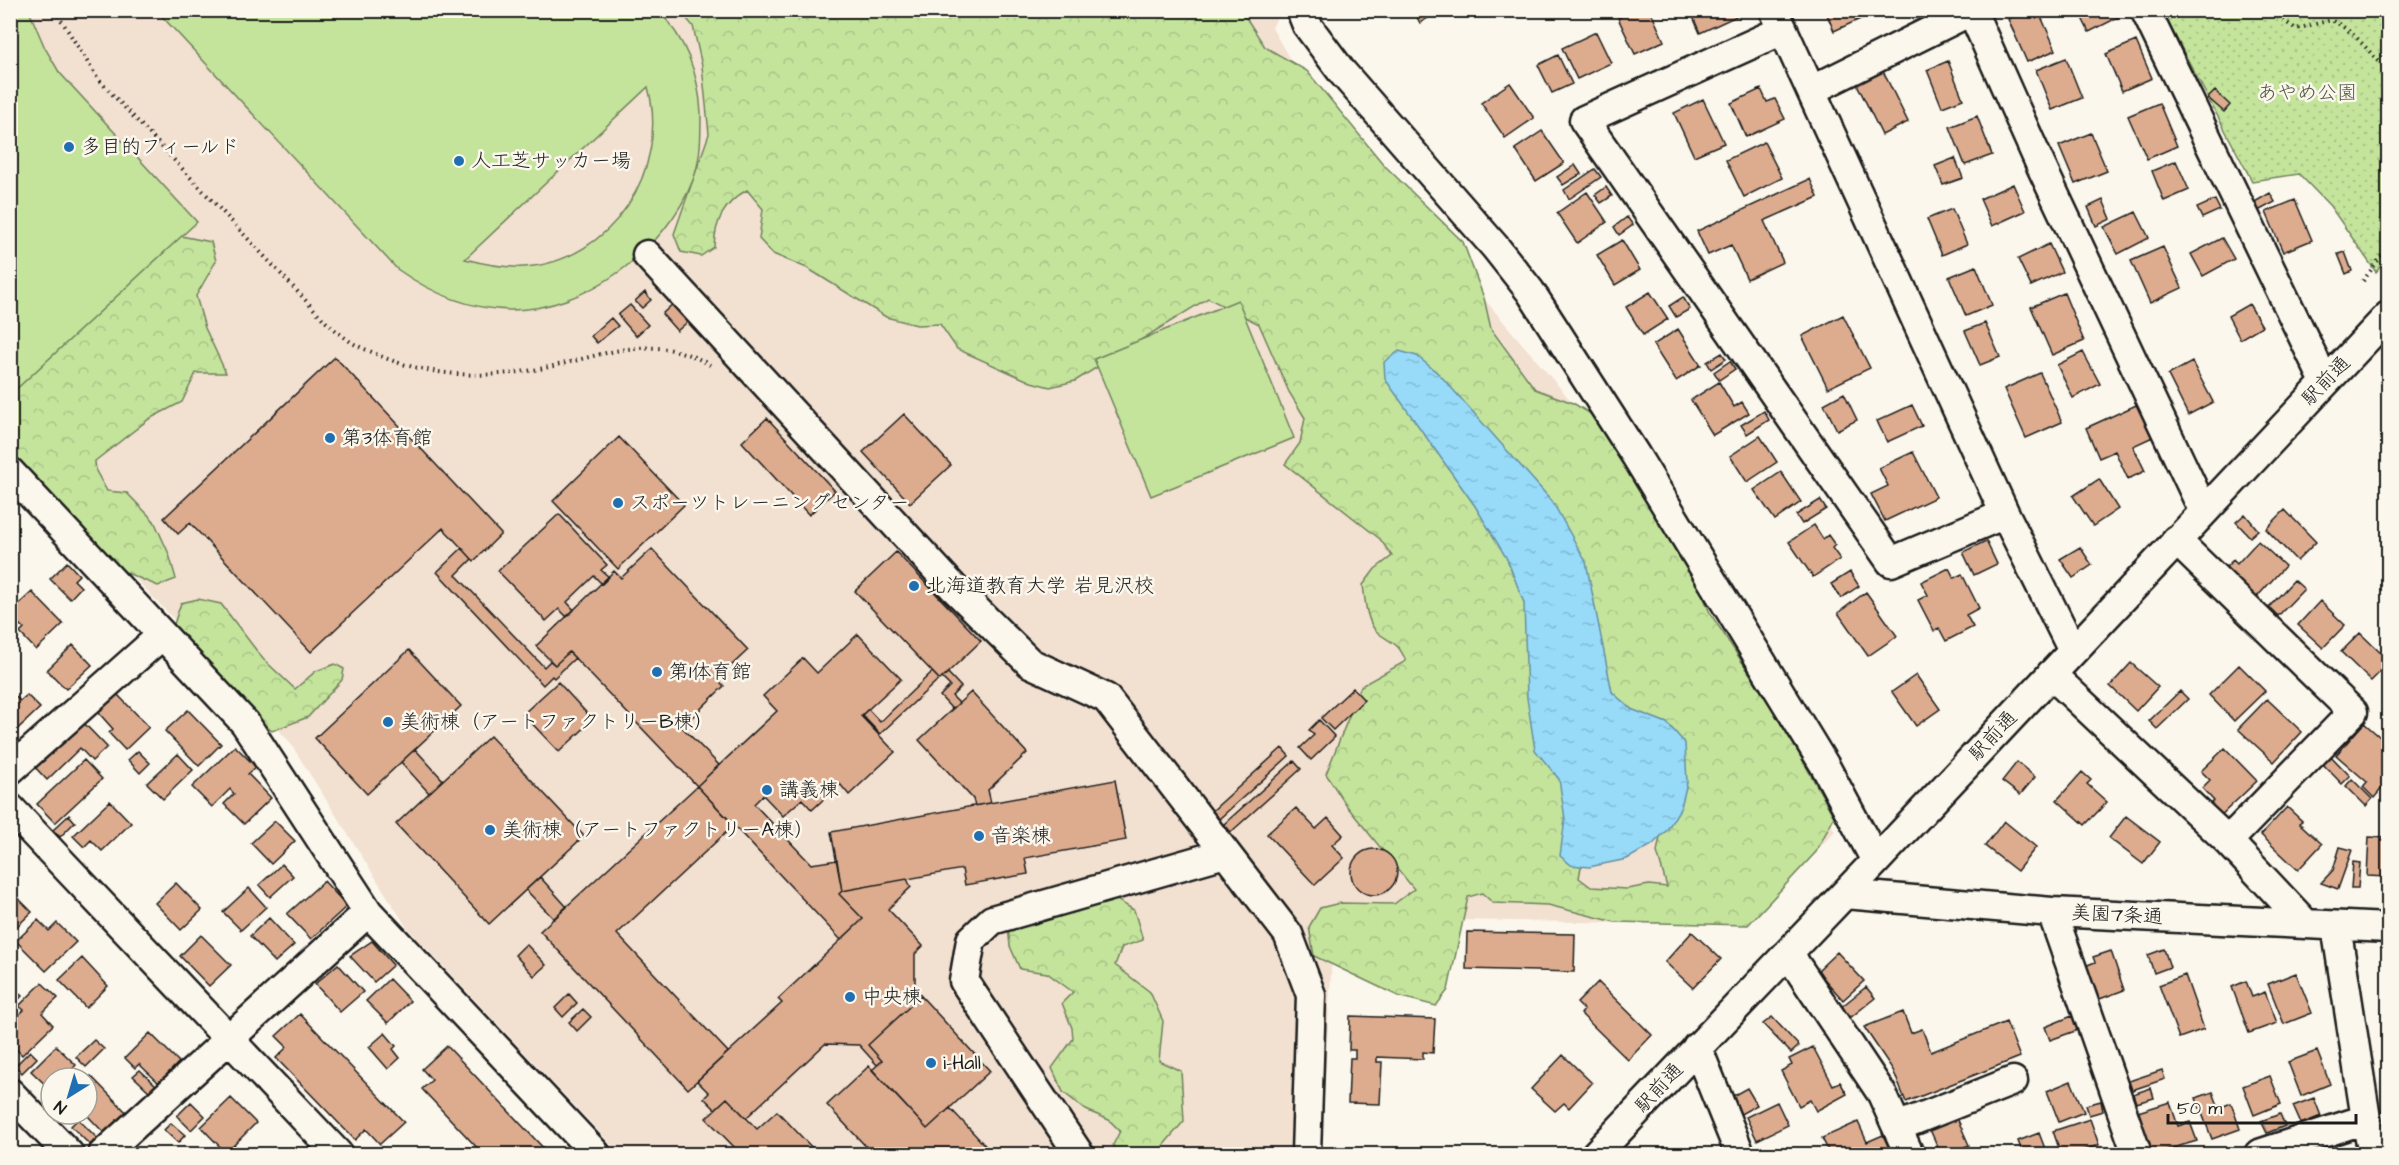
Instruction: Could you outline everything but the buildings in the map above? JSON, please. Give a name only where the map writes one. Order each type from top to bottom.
[{"type":"street","points":[[1301,10],[1307,25],[1342,72],[1496,248],[1530,291],[1636,456],[1819,756],[1876,861]]},
{"type":"street","points":[[2145,10],[2325,382]]},
{"type":"street","points":[[1812,90],[1972,11],[2041,166],[2204,512]]},
{"type":"street","points":[[2005,514],[1891,562],[1584,120],[1779,20],[2005,514],[2073,651]]},
{"type":"street","points":[[647,255],[953,587],[1030,663],[1106,698],[1288,934],[1311,995],[1306,1155]]},
{"type":"street","name":"駅前通","points":[[1596,1155],[1845,894],[2325,382],[2384,329]]},
{"type":"street","points":[[10,472],[245,723],[368,912],[596,1155]]},
{"type":"street","points":[[2176,540],[2353,712],[2228,841]]},
{"type":"street","points":[[10,770],[162,635]]},
{"type":"street","points":[[2051,674],[2228,841],[2306,924]]},
{"type":"street","points":[[10,808],[338,1155]]},
{"type":"street","points":[[1079,1155],[964,981],[971,940],[992,920],[1225,853]]},
{"type":"street","name":"美園7条通","points":[[1845,894],[2052,912],[2388,928]]},
{"type":"street","points":[[103,1155],[368,912]]},
{"type":"street","points":[[2052,912],[2137,1155]]},
{"type":"street","points":[[2336,926],[2373,1155]]},
{"type":"street","points":[[1788,953],[1882,1094],[1909,1155]]},
{"type":"street","points":[[1697,1047],[1740,1155]]},
{"type":"street","points":[[1897,1127],[2013,1081]]},
{"type":"street","points":[[10,1093],[69,1155]]},
{"type":"street","points":[[2259,1155],[2366,1119]]},
{"type":"path","points":[[55,10],[98,79],[326,322],[352,344],[400,365],[437,373],[490,375],[534,370],[607,352],[639,347],[669,348],[692,354],[715,368]]},
{"type":"path","points":[[2268,10],[2296,29],[2331,20],[2356,35],[2373,57],[2388,69]]},
{"type":"path","points":[[2363,281],[2388,248]]},
{"type":"shaded area","name":"北海道教育大学 岩見沢校","points":[[11,11],[1280,11],[1272,28],[1309,93],[1576,407],[1835,831],[1748,925],[1334,918],[1321,1154],[620,1154],[408,929],[289,741],[11,447]]},
{"type":"green space","points":[[1235,10],[1245,16],[1265,47],[1307,71],[1384,165],[1463,242],[1484,298],[1491,329],[1535,389],[1573,403],[1604,422],[1699,586],[1710,613],[1782,723],[1834,817],[1816,852],[1748,925],[1615,922],[1548,905],[1493,903],[1482,893],[1468,897],[1448,990],[1436,1006],[1398,996],[1314,956],[1309,927],[1320,908],[1340,903],[1394,904],[1414,889],[1346,805],[1326,774],[1361,686],[1406,661],[1396,645],[1376,631],[1368,615],[1364,597],[1363,585],[1375,569],[1392,556],[1380,539],[1285,464],[1300,443],[1305,418],[1289,392],[1259,324],[1208,298],[1075,381],[1050,387],[1031,382],[957,349],[940,324],[917,325],[886,317],[807,268],[773,254],[759,239],[763,209],[747,190],[732,201],[722,214],[716,229],[714,247],[701,256],[681,252],[674,234],[709,134],[702,66],[693,26],[680,11]],"holes":[[[1520,557],[1627,714],[1669,792],[1657,852],[1667,887],[1649,885],[1627,889],[1591,887],[1579,878],[1583,856]]]},
{"type":"green space","name":"多目的フィールド","points":[[10,11],[29,11],[45,48],[59,72],[197,222],[11,394]]},
{"type":"green space","name":"人工芝サッカー場","points":[[157,11],[659,11],[676,33],[694,71],[700,99],[701,139],[696,172],[681,205],[664,230],[643,252],[594,288],[567,300],[538,308],[510,310],[479,307],[450,298],[397,269]],"holes":[[[648,87],[653,118],[650,149],[642,179],[627,206],[608,229],[584,248],[555,261],[524,267],[494,265],[465,259]]]},
{"type":"green space","name":"あやめ公園","points":[[2162,11],[2388,11],[2388,258],[2376,272],[2330,206],[2299,174],[2252,181]]},
{"type":"green space","points":[[156,231],[211,242],[216,261],[196,296],[205,328],[226,373],[196,373],[182,402],[149,419],[95,461],[96,471],[107,491],[127,493],[154,521],[169,554],[176,579],[158,586],[115,568],[11,458],[11,383]]},
{"type":"green space","points":[[1238,300],[1294,438],[1151,496],[1094,359]]},
{"type":"green space","points":[[198,599],[221,604],[263,659],[295,689],[316,671],[335,664],[344,669],[342,680],[308,717],[272,731],[230,696],[173,627],[181,603]]},
{"type":"green space","points":[[1110,896],[1134,910],[1143,940],[1122,947],[1115,965],[1150,992],[1163,1021],[1159,1061],[1181,1071],[1184,1121],[1156,1154],[1118,1154],[1113,1145],[1120,1131],[1109,1120],[1086,1110],[1063,1092],[1052,1068],[1073,1039],[1072,1028],[1062,1003],[1073,992],[1047,973],[1020,969],[1010,946],[1008,927]]},
{"type":"water","points":[[1399,351],[1417,356],[1440,375],[1552,501],[1586,562],[1612,692],[1631,709],[1667,723],[1685,743],[1687,783],[1681,807],[1667,830],[1652,845],[1627,859],[1589,867],[1571,865],[1560,856],[1565,819],[1559,779],[1535,750],[1527,698],[1524,603],[1507,559],[1475,506],[1385,379],[1384,362]]},
{"type":"place","name":"多目的フィールド","points":[[69,147]]},
{"type":"place","name":"人工芝サッカー場","points":[[459,161]]},
{"type":"place","name":"第3体育館","points":[[330,438]]},
{"type":"place","name":"スポーツトレーニングセンター","points":[[618,503]]},
{"type":"place","name":"北海道教育大学 岩見沢校","points":[[914,586]]},
{"type":"place","name":"第1体育館","points":[[657,672]]},
{"type":"place","name":"美術棟（アートファクトリーB棟）","points":[[388,722]]},
{"type":"place","name":"講義棟","points":[[767,790]]},
{"type":"place","name":"美術棟（アートファクトリーA棟）","points":[[490,830]]},
{"type":"place","name":"音楽棟","points":[[979,836]]},
{"type":"place","name":"中央棟","points":[[850,997]]},
{"type":"place","name":"i-Hall","points":[[931,1063]]}]
